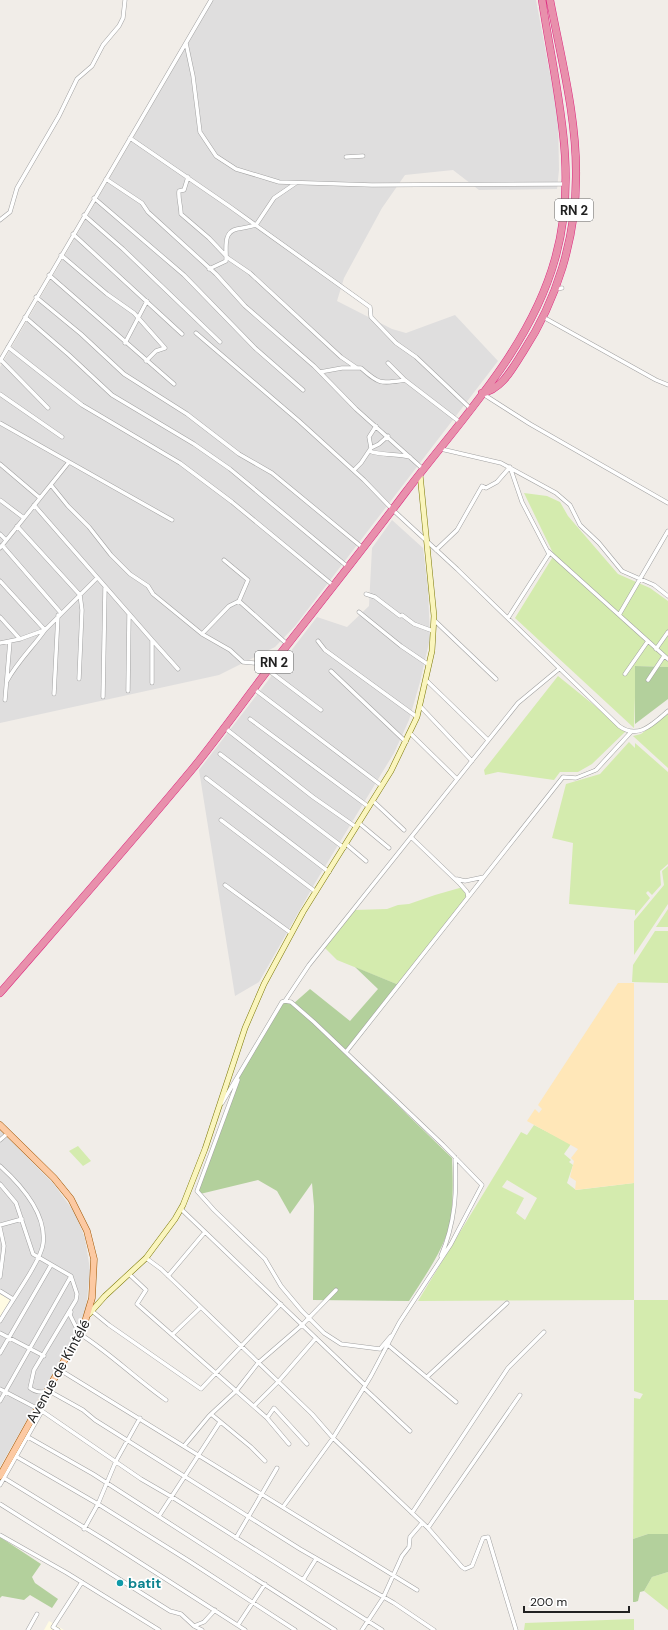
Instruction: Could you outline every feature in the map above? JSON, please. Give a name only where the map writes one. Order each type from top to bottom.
[{"type":"highway","name":"RN 2","points":[[0,993],[189,772],[224,728],[461,423],[527,330],[538,308],[556,256],[564,221],[567,184],[567,161],[562,119],[542,0]]},
{"type":"highway","name":"RN 2","points":[[482,393],[491,392],[505,378],[528,343],[559,289],[572,227],[576,177],[572,124],[550,0]]},
{"type":"main road","name":"Avenue de Kintélé","points":[[2,1477],[40,1410],[90,1312],[94,1259],[85,1226],[68,1195],[3,1130]]},
{"type":"street","points":[[0,220],[10,212],[17,188],[59,116],[77,79],[92,66],[103,45],[119,26],[123,18],[124,0]]},
{"type":"street","points":[[48,408],[0,361],[61,254],[211,0]]},
{"type":"street","points":[[186,42],[193,76],[200,132],[216,156],[236,169],[272,180],[297,182],[372,185],[567,184]]},
{"type":"street","points":[[130,138],[188,177],[370,307],[371,317],[396,343],[416,356],[471,409]]},
{"type":"street","points":[[346,157],[362,156]]},
{"type":"street","points":[[188,177],[184,190],[179,191],[178,196],[181,204],[181,214],[209,238],[226,257],[250,273],[341,357],[356,368]]},
{"type":"street","points":[[106,179],[142,203],[148,212],[209,269],[245,306],[320,372],[356,409],[410,457],[422,472],[434,620],[429,665],[417,717],[406,742],[382,786],[291,933],[274,964],[253,1008],[193,1182],[181,1209],[146,1258],[90,1312],[201,1389],[281,1304]]},
{"type":"street","points":[[209,269],[226,261],[226,239],[228,234],[235,230],[256,225],[274,198],[297,182]]},
{"type":"street","points":[[94,198],[184,275],[255,348],[303,390]]},
{"type":"street","points":[[84,216],[123,249],[220,342]]},
{"type":"street","points":[[73,234],[182,334]]},
{"type":"street","points":[[61,254],[107,294],[139,318],[151,334],[165,348],[156,351],[146,361]]},
{"type":"street","points":[[49,275],[125,344],[174,384]]},
{"type":"street","points":[[36,297],[81,334],[124,374],[187,414],[239,454],[272,473],[363,548]]},
{"type":"street","points":[[125,344],[147,301]]},
{"type":"street","points":[[25,317],[69,354],[112,395],[194,444],[230,470],[348,567]]},
{"type":"street","points":[[543,317],[668,385]]},
{"type":"street","points":[[196,332],[354,470],[393,510],[508,618],[619,726],[626,731],[638,733],[646,729],[668,712]]},
{"type":"street","points":[[8,347],[82,406],[180,463],[232,502],[334,586]]},
{"type":"street","points":[[388,363],[404,380],[461,423]]},
{"type":"street","points":[[320,372],[361,368],[376,380],[384,383],[404,380]]},
{"type":"street","points":[[482,393],[530,424],[668,503]]},
{"type":"street","points":[[0,394],[62,437]]},
{"type":"street","points":[[0,423],[172,520]]},
{"type":"street","points":[[370,449],[369,436],[376,426]]},
{"type":"street","points":[[354,470],[361,463],[370,449],[379,444],[388,436]]},
{"type":"street","points":[[370,449],[376,453],[398,453],[410,457]]},
{"type":"street","points":[[440,449],[492,460],[510,467],[564,498],[570,505],[580,525],[599,543],[622,571],[654,585],[668,596]]},
{"type":"street","points":[[54,694],[60,614],[1,546],[69,462]]},
{"type":"street","points":[[0,464],[40,498]]},
{"type":"street","points":[[436,550],[458,530],[482,486],[486,488],[497,482],[510,467]]},
{"type":"street","points":[[510,467],[522,502],[548,552],[668,659]]},
{"type":"street","points":[[51,485],[130,574],[138,577],[148,586],[153,594],[202,634],[230,650],[242,662],[254,663]]},
{"type":"street","points":[[0,500],[24,518]]},
{"type":"street","points":[[34,505],[129,616],[178,669]]},
{"type":"street","points":[[17,526],[80,595],[82,610],[79,679]]},
{"type":"street","points":[[619,615],[668,531]]},
{"type":"street","points":[[0,534],[6,540]]},
{"type":"street","points":[[508,618],[548,556],[548,552]]},
{"type":"street","points":[[202,634],[228,606],[238,600],[248,580],[224,560]]},
{"type":"street","points":[[7,681],[12,672],[45,630],[97,578]]},
{"type":"street","points":[[0,581],[45,630]]},
{"type":"street","points":[[103,698],[105,588]]},
{"type":"street","points":[[366,594],[375,597],[400,616],[402,615],[414,624],[433,631]]},
{"type":"street","points":[[238,600],[288,645]]},
{"type":"street","points":[[359,612],[429,665]]},
{"type":"street","points":[[128,691],[129,616]]},
{"type":"street","points":[[0,617],[20,639]]},
{"type":"street","points":[[434,620],[496,679]]},
{"type":"street","points":[[0,643],[20,639],[45,630]]},
{"type":"street","points":[[656,649],[668,632]]},
{"type":"street","points":[[152,640],[152,683]]},
{"type":"street","points":[[5,700],[10,641]]},
{"type":"street","points":[[318,641],[325,650],[417,717]]},
{"type":"street","points":[[625,674],[648,642]]},
{"type":"street","points":[[648,680],[664,656]]},
{"type":"street","points":[[217,1111],[282,1002],[285,1001],[309,965],[518,703],[559,669]]},
{"type":"street","points":[[268,670],[321,710]]},
{"type":"street","points":[[331,671],[406,742]]},
{"type":"street","points":[[426,680],[488,740]]},
{"type":"street","points":[[254,689],[382,786]]},
{"type":"street","points":[[420,706],[472,761]]},
{"type":"street","points":[[250,719],[369,807]]},
{"type":"street","points":[[224,728],[313,796],[358,825],[388,848]]},
{"type":"street","points":[[346,1052],[563,777],[576,778],[596,770],[632,732]]},
{"type":"street","points":[[410,733],[457,779]]},
{"type":"street","points":[[220,754],[366,861]]},
{"type":"street","points":[[206,778],[329,872]]},
{"type":"street","points":[[373,801],[404,830]]},
{"type":"street","points":[[221,820],[316,892]]},
{"type":"street","points":[[411,837],[455,879],[467,892],[468,897]]},
{"type":"street","points":[[455,879],[465,881],[485,876]]},
{"type":"street","points":[[225,885],[291,933]]},
{"type":"street","points":[[283,1507],[333,1438],[397,1328],[451,1244],[482,1185],[346,1052],[291,1002],[285,1001]]},
{"type":"street","points":[[240,1073],[196,1191],[265,1259],[280,1286],[324,1333],[341,1344],[358,1345],[369,1349],[380,1349],[397,1328]]},
{"type":"street","points":[[0,1140],[3,1130]]},
{"type":"street","points":[[434,1270],[450,1235],[456,1185],[455,1157]]},
{"type":"street","points":[[0,1166],[25,1192],[37,1212],[43,1240],[38,1258],[0,1321]]},
{"type":"street","points":[[0,1184],[16,1203],[32,1252],[38,1258],[71,1276],[77,1294],[70,1315],[79,1331],[79,1335],[101,1347],[127,1371],[166,1400]]},
{"type":"street","points":[[0,1192],[4,1187]]},
{"type":"street","points":[[181,1209],[281,1304],[410,1431]]},
{"type":"street","points":[[0,1225],[22,1219]]},
{"type":"street","points":[[0,1228],[4,1246],[0,1277]]},
{"type":"street","points":[[168,1276],[205,1232]]},
{"type":"street","points":[[146,1258],[168,1276],[278,1382],[333,1438],[428,1528],[452,1557],[465,1569],[472,1566],[483,1538],[486,1536],[490,1538],[516,1630]]},
{"type":"street","points":[[0,1353],[51,1265]]},
{"type":"street","points":[[129,1274],[146,1290],[137,1304],[217,1372],[254,1406],[267,1418],[289,1444]]},
{"type":"street","points":[[0,1401],[71,1276]]},
{"type":"street","points":[[0,1290],[13,1298]]},
{"type":"street","points":[[184,1446],[211,1414],[236,1390],[258,1363],[302,1325],[309,1316],[336,1290]]},
{"type":"street","points":[[76,1300],[44,1356],[34,1370],[30,1388],[44,1393],[49,1391],[83,1410],[95,1420],[129,1440],[185,1477],[434,1630]]},
{"type":"street","points":[[427,1377],[507,1303]]},
{"type":"street","points":[[173,1334],[200,1308]]},
{"type":"street","points":[[412,1513],[508,1368],[544,1332]]},
{"type":"street","points":[[0,1333],[44,1356]]},
{"type":"street","points":[[254,1406],[278,1382],[316,1338]]},
{"type":"street","points":[[388,1345],[456,1402]]},
{"type":"street","points":[[60,1370],[417,1590]]},
{"type":"street","points":[[0,1389],[40,1410],[142,1480],[172,1497],[382,1630]]},
{"type":"street","points":[[428,1528],[520,1396]]},
{"type":"street","points":[[267,1418],[274,1408],[307,1444]]},
{"type":"street","points":[[0,1485],[2,1477],[17,1457],[28,1437],[40,1410]]},
{"type":"street","points":[[211,1414],[251,1447],[265,1462]]},
{"type":"street","points":[[84,1529],[98,1504],[116,1461],[140,1418]]},
{"type":"street","points":[[159,1516],[220,1422]]},
{"type":"street","points":[[28,1437],[106,1482],[335,1630]]},
{"type":"street","points":[[17,1457],[98,1504],[295,1630]]},
{"type":"street","points":[[236,1538],[277,1468]]},
{"type":"street","points":[[2,1477],[84,1529],[108,1542],[245,1630]]},
{"type":"street","points":[[0,1504],[170,1611],[181,1614],[194,1626],[202,1630]]},
{"type":"street","points":[[362,1630],[383,1598],[393,1575],[409,1547],[410,1537],[422,1523]]},
{"type":"street","points":[[0,1535],[82,1582],[159,1630]]},
{"type":"street","points":[[303,1580],[316,1558]]},
{"type":"street","points":[[58,1630],[54,1627],[82,1582]]},
{"type":"street","points":[[238,1625],[265,1584]]},
{"type":"street","points":[[194,1626],[204,1622],[215,1610]]},
{"type":"street","points":[[28,1630],[37,1614]]},
{"type":"shaded area","points":[[213,0],[536,0],[558,116],[559,170],[557,189],[479,190],[453,170],[405,175],[382,208],[344,278],[337,301],[392,329],[406,333],[455,315],[498,361],[295,626],[275,647],[219,675],[0,723],[0,367]]},
{"type":"shaded area","points":[[392,520],[423,548],[428,589],[430,638],[420,682],[409,720],[394,753],[315,883],[259,982],[235,996],[199,770],[317,617],[347,627],[369,606],[372,548]]},
{"type":"shaded area","points":[[0,1130],[53,1183],[75,1213],[85,1238],[90,1270],[86,1309],[73,1339],[0,1467]]},
{"type":"shaded area","points":[[0,1294],[10,1300],[0,1317]]},
{"type":"shaded area","points":[[49,1621],[64,1630],[44,1630]]},
{"type":"green space","points":[[524,493],[547,496],[560,502],[568,516],[618,574],[650,588],[668,601],[668,667],[636,666],[634,728],[515,618],[554,555]]},
{"type":"green space","points":[[635,666],[668,667],[668,699],[635,724]]},
{"type":"green space","points":[[558,676],[626,731],[592,764],[578,772],[560,772],[554,780],[498,772],[485,775],[484,770]]},
{"type":"green space","points":[[668,713],[668,768],[633,736],[641,734]]},
{"type":"green space","points":[[629,742],[635,748],[635,743],[668,772],[668,864],[660,871],[661,885],[652,895],[648,891],[646,893],[650,898],[635,916],[635,910],[569,904],[573,843],[552,838],[566,784],[600,774]]},
{"type":"green space","points":[[668,866],[668,904],[634,955],[634,921],[664,885],[662,871]]},
{"type":"green space","points":[[463,887],[468,897],[399,985],[337,960],[324,947],[354,910],[387,909],[398,905],[409,904]]},
{"type":"green space","points":[[668,909],[668,927],[656,927]]},
{"type":"green space","points":[[655,931],[668,931],[668,983],[632,982],[633,965]]},
{"type":"green space","points":[[355,967],[399,985],[346,1052],[315,1025],[452,1158],[452,1207],[447,1234],[435,1260],[409,1301],[313,1300],[314,1206],[312,1183],[290,1214],[277,1191],[258,1180],[200,1194],[197,1191],[240,1073],[282,1002],[293,1004],[310,989],[350,1021],[378,989]]},
{"type":"green space","points":[[534,1125],[571,1144],[564,1154],[571,1160],[569,1162],[573,1165],[567,1183],[576,1190],[634,1183],[634,1300],[418,1301],[521,1132],[527,1135]],"holes":[[[507,1180],[537,1198],[525,1220],[516,1213],[524,1198],[502,1187]]]},
{"type":"green space","points":[[78,1146],[91,1161],[83,1166],[69,1151]]},
{"type":"green space","points":[[634,1300],[668,1300],[668,1534],[648,1534],[633,1539],[634,1398],[640,1399],[643,1394],[634,1391]]},
{"type":"green space","points":[[648,1534],[668,1534],[668,1572],[652,1577],[644,1591],[640,1592],[638,1601],[633,1602],[633,1539]]},
{"type":"green space","points":[[0,1537],[41,1564],[32,1577],[35,1583],[58,1599],[52,1608],[30,1595],[24,1600],[2,1596],[0,1598]]},
{"type":"green space","points":[[668,1572],[668,1610],[644,1591],[652,1577]]},
{"type":"green space","points":[[634,1619],[634,1630],[524,1630],[525,1623]]},
{"type":"sand","points":[[618,983],[634,983],[634,1183],[575,1190],[576,1181],[570,1177],[574,1161],[571,1158],[578,1149],[527,1121],[535,1109],[539,1113],[542,1109],[538,1105]]},
{"type":"place","name":"batit","points":[[120,1583]]}]
